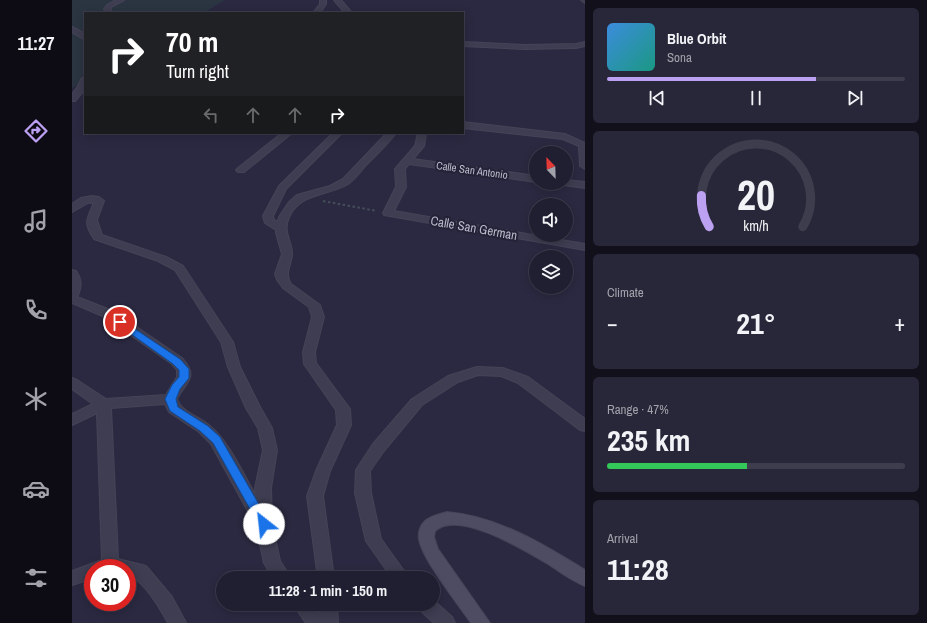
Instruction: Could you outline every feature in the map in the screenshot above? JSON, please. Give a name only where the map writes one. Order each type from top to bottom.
[{"type":"main road","points":[[481,623],[432,553],[425,537],[428,529],[435,521],[445,517],[478,523],[514,538],[559,562],[585,579]]},
{"type":"street","points":[[109,12],[107,9],[109,6],[121,0]]},
{"type":"street","points":[[337,0],[348,12]]},
{"type":"street","points":[[317,12],[323,2]]},
{"type":"street","points":[[323,2],[325,12]]},
{"type":"street","points":[[72,29],[84,37]]},
{"type":"street","points":[[464,44],[525,47],[576,46],[585,44]]},
{"type":"street","points":[[72,99],[81,89],[84,82]]},
{"type":"street","points":[[464,125],[565,137],[583,145],[585,166]]},
{"type":"street","points":[[241,170],[287,134]]},
{"type":"street","points":[[282,229],[269,221],[268,216],[282,188],[337,134]]},
{"type":"street","points":[[325,571],[315,496],[323,470],[344,425],[343,409],[310,364],[309,352],[318,317],[314,305],[287,286],[283,280],[281,274],[282,267],[287,254],[281,233],[284,217],[293,204],[302,197],[333,188],[346,181],[391,134]]},
{"type":"street","points":[[388,213],[401,187],[400,169],[419,146],[422,134]]},
{"type":"street","name":"Calle San Antonio","points":[[407,161],[529,177]]},
{"type":"street","points":[[573,184],[585,185]]},
{"type":"street","points":[[72,209],[84,200],[95,199],[99,201],[99,204],[92,215],[91,225],[98,237],[162,259],[179,268],[227,342],[234,367],[253,408],[265,428],[270,450],[264,488],[264,524],[272,563],[278,571]]},
{"type":"street","name":"Calle San German","points":[[388,213],[585,247]]},
{"type":"street","points":[[72,273],[76,284],[72,298],[108,314],[177,362],[184,369],[184,378],[170,399]]},
{"type":"street","points":[[396,571],[374,541],[364,493],[362,470],[378,448],[417,402],[453,379],[477,370],[503,372],[523,380],[585,426]]},
{"type":"street","points":[[72,383],[104,404]]},
{"type":"street","points":[[170,399],[174,409],[204,428],[216,440],[264,524]]},
{"type":"street","points":[[72,420],[104,404],[170,399]]},
{"type":"street","points":[[104,404],[105,559]]},
{"type":"street","points":[[136,570],[140,571],[166,602],[177,623]]},
{"type":"street","points":[[72,578],[84,574]]},
{"type":"street","points":[[307,611],[316,623]]},
{"type":"street","points":[[329,611],[330,623]]},
{"type":"street","points":[[432,611],[446,623]]},
{"type":"path","points":[[302,197],[388,213]]},
{"type":"shaded area","points":[[72,0],[225,0],[205,12],[84,12],[84,82],[72,88]]},
{"type":"route","points":[[120,322],[177,362],[184,369],[184,378],[170,399],[174,409],[204,428],[216,440],[228,458],[264,524]]}]
